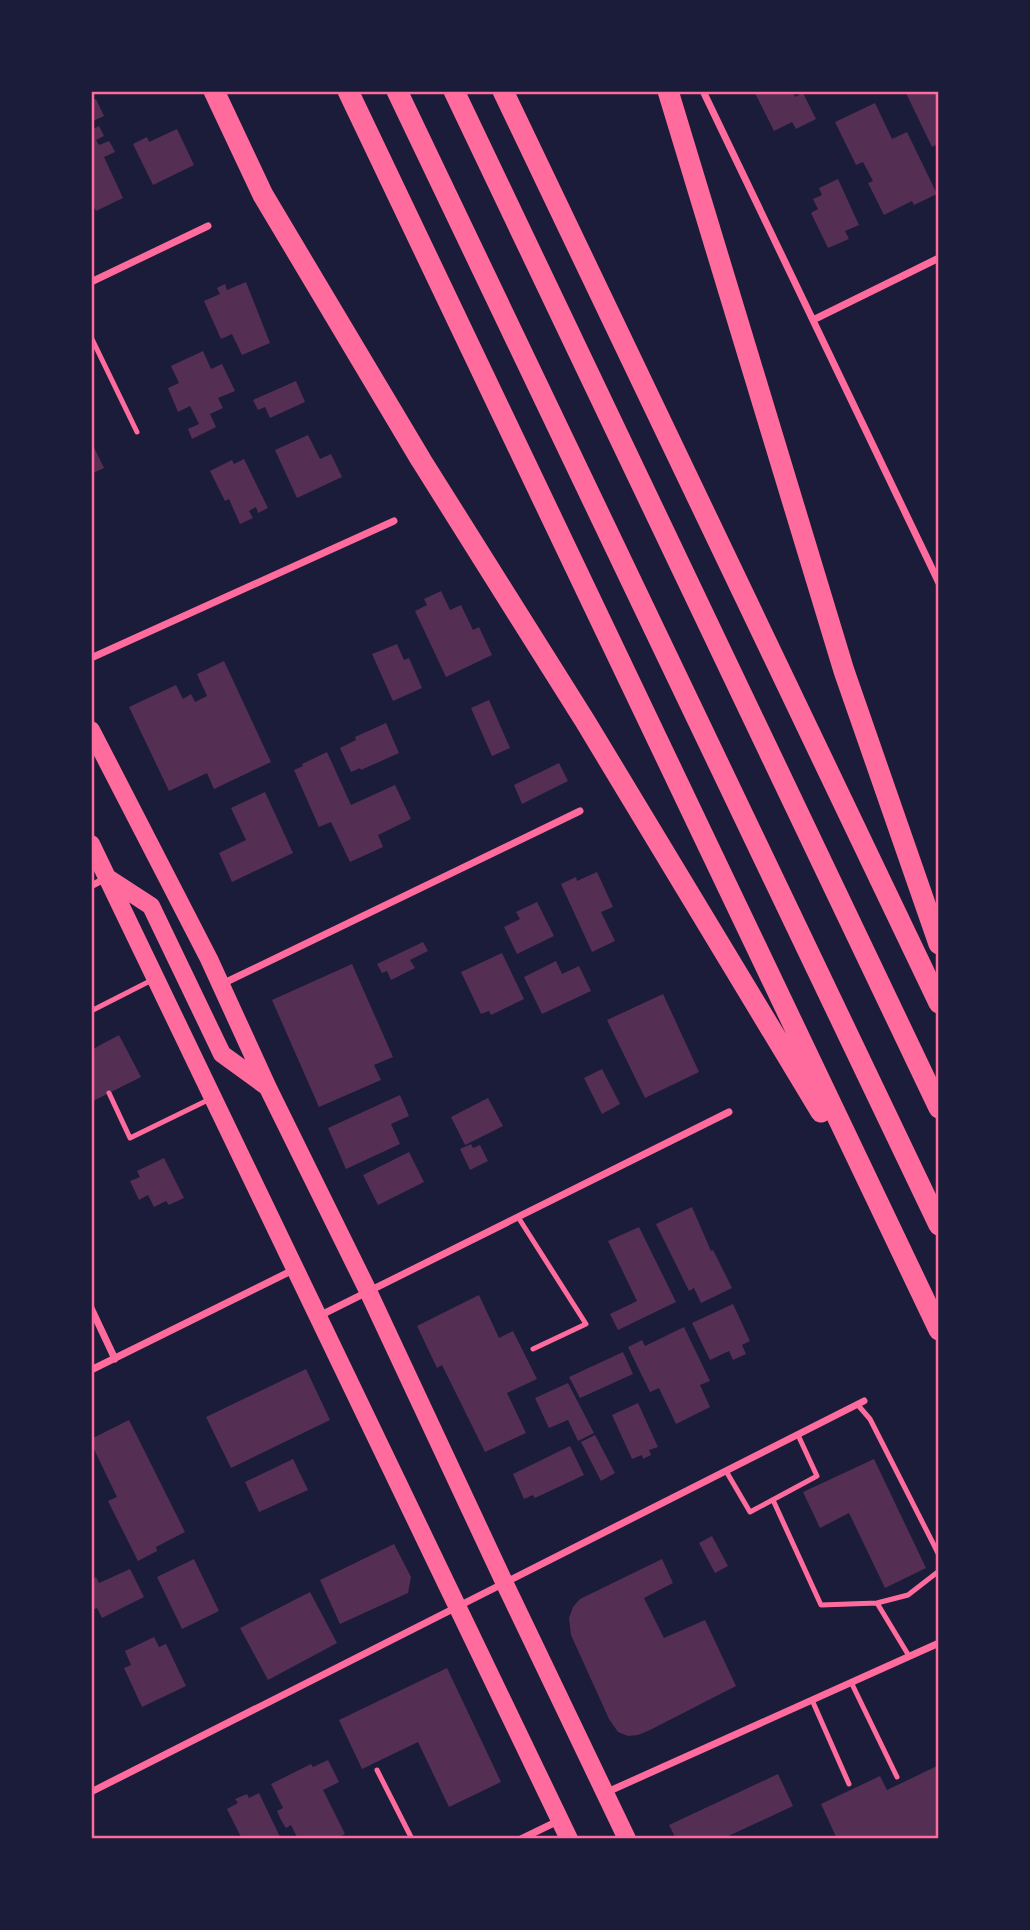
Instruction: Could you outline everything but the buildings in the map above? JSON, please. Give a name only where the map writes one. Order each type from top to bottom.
[{"type":"highway","points":[[214,91],[270,206],[421,460],[724,949],[888,1225]]},
{"type":"highway","points":[[348,91],[939,1330]]},
{"type":"highway","points":[[397,91],[939,1225]]},
{"type":"highway","points":[[454,91],[939,1108]]},
{"type":"highway","points":[[503,91],[939,1003]]},
{"type":"highway","points":[[668,91],[844,671],[939,944]]},
{"type":"main road","points":[[91,730],[221,985],[627,1839]]},
{"type":"main road","points":[[91,844],[99,882],[156,978],[569,1839]]},
{"type":"main road","points":[[99,882],[151,906],[222,1054],[268,1088]]},
{"type":"street","points":[[703,91],[939,583]]},
{"type":"street","points":[[91,282],[208,226]]},
{"type":"street","points":[[813,320],[939,258]]},
{"type":"street","points":[[91,658],[394,520]]},
{"type":"street","points":[[221,985],[580,811]]},
{"type":"street","points":[[319,1316],[729,1112]]},
{"type":"street","points":[[91,1370],[296,1269]]},
{"type":"street","points":[[91,1307],[115,1359]]},
{"type":"street","points":[[91,1792],[860,1403]]},
{"type":"street","points":[[605,1793],[939,1643]]},
{"type":"street","points":[[521,1839],[560,1820]]},
{"type":"lane","points":[[91,337],[137,432]]},
{"type":"lane","points":[[91,1010],[156,978]]},
{"type":"lane","points":[[108,1093],[130,1138],[214,1097]]},
{"type":"lane","points":[[518,1217],[586,1324],[533,1349]]},
{"type":"lane","points":[[860,1403],[939,1555]]},
{"type":"lane","points":[[726,1471],[750,1512],[817,1476],[798,1435]]},
{"type":"lane","points":[[772,1500],[821,1605],[877,1603],[908,1595],[939,1572]]},
{"type":"lane","points":[[877,1603],[909,1656]]},
{"type":"lane","points":[[851,1682],[897,1777]]},
{"type":"lane","points":[[812,1700],[849,1784]]},
{"type":"lane","points":[[377,1770],[412,1839]]}]
